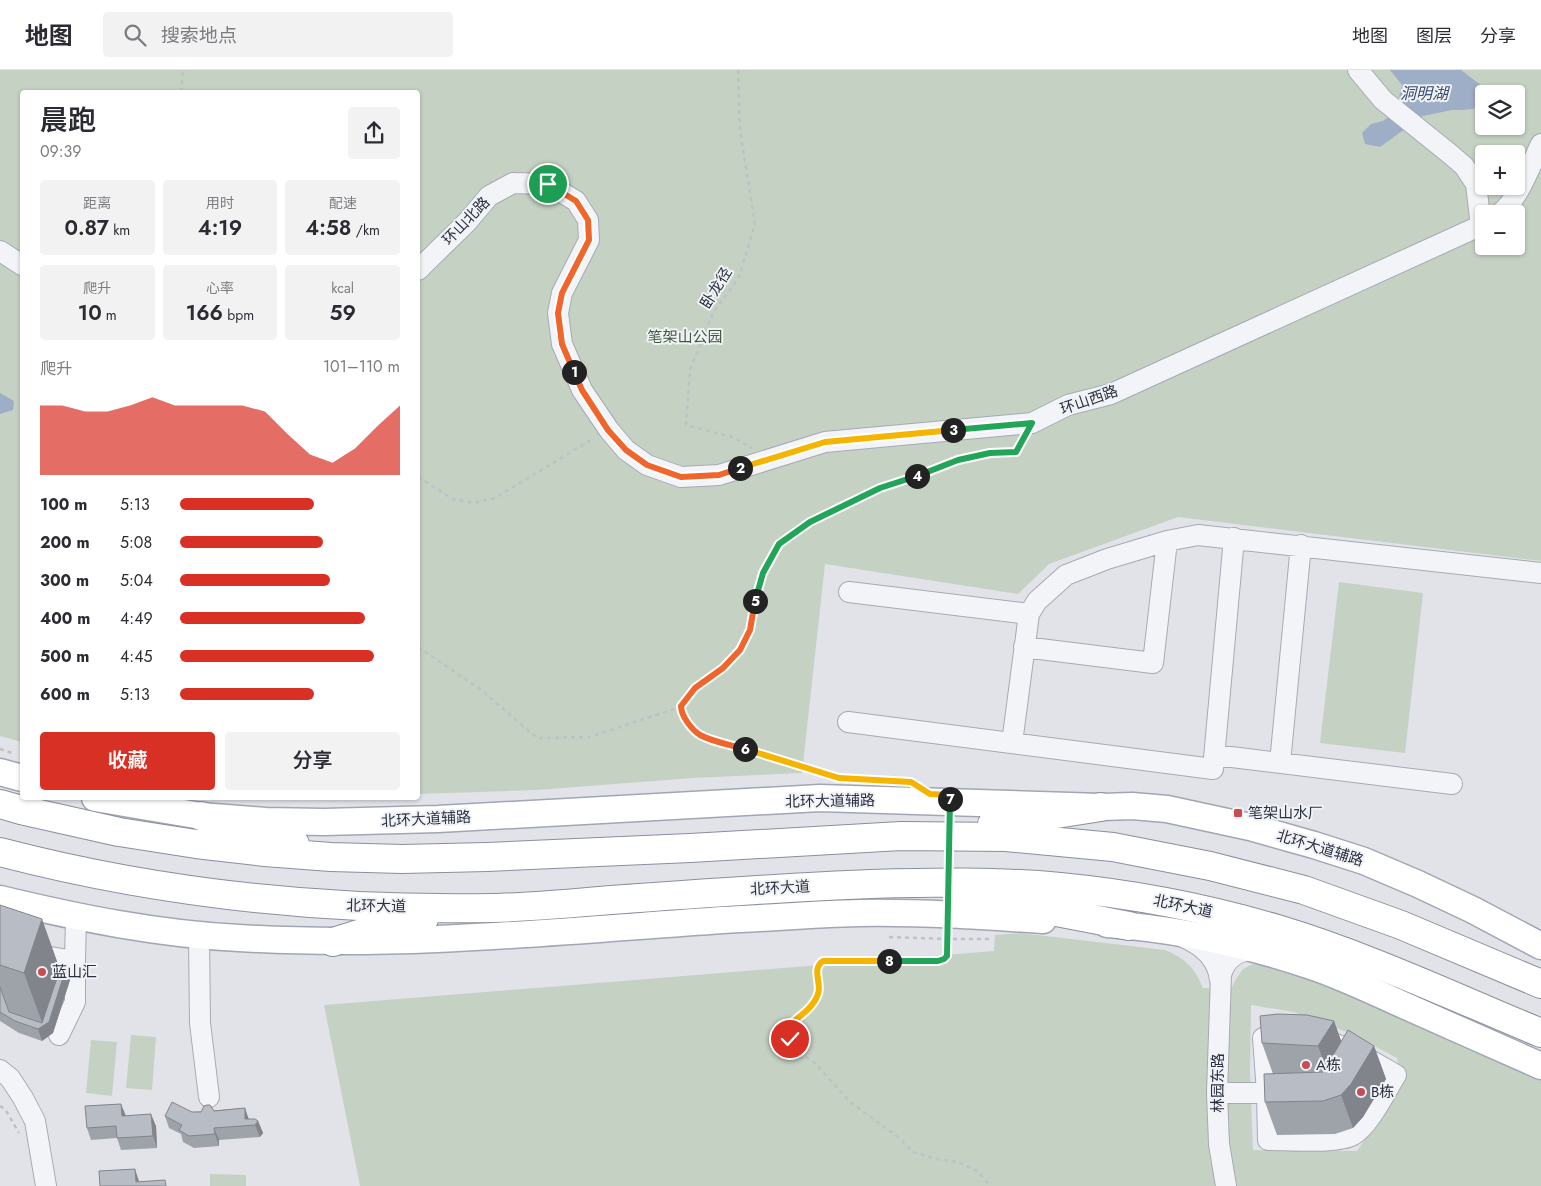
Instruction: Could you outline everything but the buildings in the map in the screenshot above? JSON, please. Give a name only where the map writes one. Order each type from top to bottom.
[{"type":"highway","points":[[0,804],[119,832],[196,844],[331,857],[402,859],[486,857],[901,836],[1006,837],[1113,847],[1210,866],[1312,893],[1401,925],[1541,984]]},
{"type":"highway","points":[[901,836],[1030,819],[1101,807]]},
{"type":"highway","points":[[201,816],[266,834],[331,857]]},
{"type":"highway","name":"北环大道","points":[[0,852],[65,868],[154,886],[246,898],[335,905],[495,908],[732,891],[848,885],[972,882],[1055,887],[1145,898],[1277,929],[1393,971],[1541,1033]]},
{"type":"highway","points":[[848,885],[1031,907],[1129,926]]},
{"type":"highway","points":[[333,942],[360,932],[398,924],[495,908]]},
{"type":"main road","points":[[0,772],[20,777]]},
{"type":"main road","name":"北环大道辅路","points":[[108,800],[201,816],[266,821],[377,822],[702,806],[820,798],[1167,808],[1250,827],[1364,861],[1418,884],[1541,946]]},
{"type":"main road","points":[[0,900],[76,917],[199,936],[333,942],[512,934],[859,913],[935,914],[1129,926],[1207,938],[1312,966],[1541,1066]]},
{"type":"main road","points":[[1292,960],[1362,966],[1393,971]]},
{"type":"street","points":[[1358,70],[1384,100],[1464,166],[1476,184],[1479,205]]},
{"type":"street","points":[[1509,205],[1541,144]]},
{"type":"street","name":"环山北路","points":[[420,268],[467,222],[489,196],[513,183],[548,184],[576,201]]},
{"type":"street","name":"环山西路","points":[[576,201],[588,220],[589,240],[562,293],[558,313],[562,344],[582,390],[608,430],[626,450],[647,465],[681,477],[719,475],[825,442],[1032,423],[1068,405],[1111,394],[1475,228]]},
{"type":"street","points":[[0,251],[20,264]]},
{"type":"street","points":[[1012,743],[1029,614],[1037,601],[1066,575],[1107,559],[1167,541],[1198,535],[1541,573]]},
{"type":"street","points":[[848,722],[1213,769],[1234,538]]},
{"type":"street","points":[[1024,647],[1153,663],[1167,541]]},
{"type":"street","points":[[1280,763],[1301,545]]},
{"type":"street","points":[[849,592],[1029,614]]},
{"type":"street","points":[[1215,755],[1452,784]]},
{"type":"street","points":[[59,1035],[75,1002],[76,917]]},
{"type":"street","name":"林园东路","points":[[1172,932],[1192,941],[1208,953],[1218,967],[1220,980],[1217,1093],[1219,1144],[1226,1186]]},
{"type":"street","points":[[199,936],[200,1024],[209,1097]]},
{"type":"street","points":[[0,945],[38,955],[76,961]]},
{"type":"street","name":"林园东路","points":[[1220,980],[1228,960],[1243,952],[1254,950]]},
{"type":"street","points":[[1298,1036],[1334,1042],[1351,1060],[1396,1075],[1363,1127],[1346,1138],[1335,1140],[1268,1140],[1267,1093],[1263,1038],[1298,1036]]},
{"type":"street","points":[[0,1070],[10,1078],[35,1121],[46,1186]]},
{"type":"street","points":[[0,1088],[20,1111],[39,1145]]},
{"type":"street","points":[[1217,1093],[1294,1093]]},
{"type":"path","points":[[181,90],[183,70]]},
{"type":"path","name":"卧龙径","points":[[738,70],[740,130],[755,224],[739,277],[713,313],[690,370],[686,424],[732,437],[771,458]]},
{"type":"path","points":[[420,648],[480,689],[537,738],[590,737],[681,706],[695,688],[723,668],[740,650],[750,630],[763,573],[779,544],[810,522],[880,488],[918,476],[958,460],[990,453],[1016,452],[1032,423]]},
{"type":"path","points":[[420,478],[453,499],[474,503],[494,498],[608,430]]},
{"type":"path","points":[[681,706],[687,722],[699,734],[712,739],[839,778],[911,782],[930,794],[950,795],[947,956],[938,961],[823,961],[819,963],[816,971],[818,994],[808,1009],[794,1021],[790,1039],[798,1051],[815,1062],[850,1102],[898,1137],[913,1152],[936,1159],[958,1162],[977,1171],[988,1183],[988,1186]]},
{"type":"path","points":[[941,925],[951,925]]},
{"type":"path","points":[[889,937],[989,939]]},
{"type":"path","points":[[0,1106],[5,1109],[17,1128],[19,1135]]},
{"type":"green space","name":"笔架山公园","points":[[0,70],[1541,70],[1541,561],[1178,517],[1049,564],[1018,594],[825,564],[802,773],[693,778],[537,790],[420,794],[420,90],[20,90],[20,741],[0,736]]},
{"type":"green space","points":[[1339,582],[1423,593],[1405,753],[1320,743]]},
{"type":"green space","points":[[1020,933],[1165,950],[1184,960],[1193,969],[1203,988],[1231,989],[1243,969],[1253,964],[1273,966],[1333,988],[1541,1079],[1541,1186],[360,1186],[324,1005],[994,951],[995,935]],"holes":[[[1251,1005],[1294,1012],[1352,1034],[1397,1058],[1401,1086],[1357,1151],[1253,1150],[1250,1075]]]},
{"type":"green space","points":[[131,1035],[156,1037],[152,1090],[126,1088]]},
{"type":"green space","points":[[91,1040],[117,1042],[112,1096],[86,1093]]},
{"type":"green space","points":[[210,1174],[246,1175],[246,1186],[210,1186]]},
{"type":"water","name":"洞明湖","points":[[1390,70],[1461,70],[1481,85],[1475,85],[1475,107],[1473,109],[1452,110],[1423,116],[1380,147],[1365,144],[1362,133],[1371,124],[1383,121],[1391,115],[1402,85]]},
{"type":"water","points":[[0,393],[14,401],[13,410],[0,414]]},
{"type":"place","name":"笔架山水厂","points":[[1238,813]]},
{"type":"place","name":"蓝山汇","points":[[42,972]]},
{"type":"place","name":"A栋","points":[[1306,1065]]},
{"type":"place","name":"B栋","points":[[1361,1092]]},
{"type":"route","points":[[548,184],[576,201],[588,220],[589,240],[562,293],[558,313],[562,344],[582,390],[608,430],[626,450],[647,465],[681,477],[719,475],[825,442],[1032,423],[1016,452],[990,453],[958,460],[918,476],[880,488],[810,522],[779,544],[763,573],[750,630],[740,650],[723,668],[695,688],[681,706],[687,722],[699,734],[712,739],[839,778],[911,782],[930,794],[950,795],[947,956],[938,961],[823,961],[819,963],[816,971],[818,994],[808,1009],[794,1021],[790,1039]]}]
